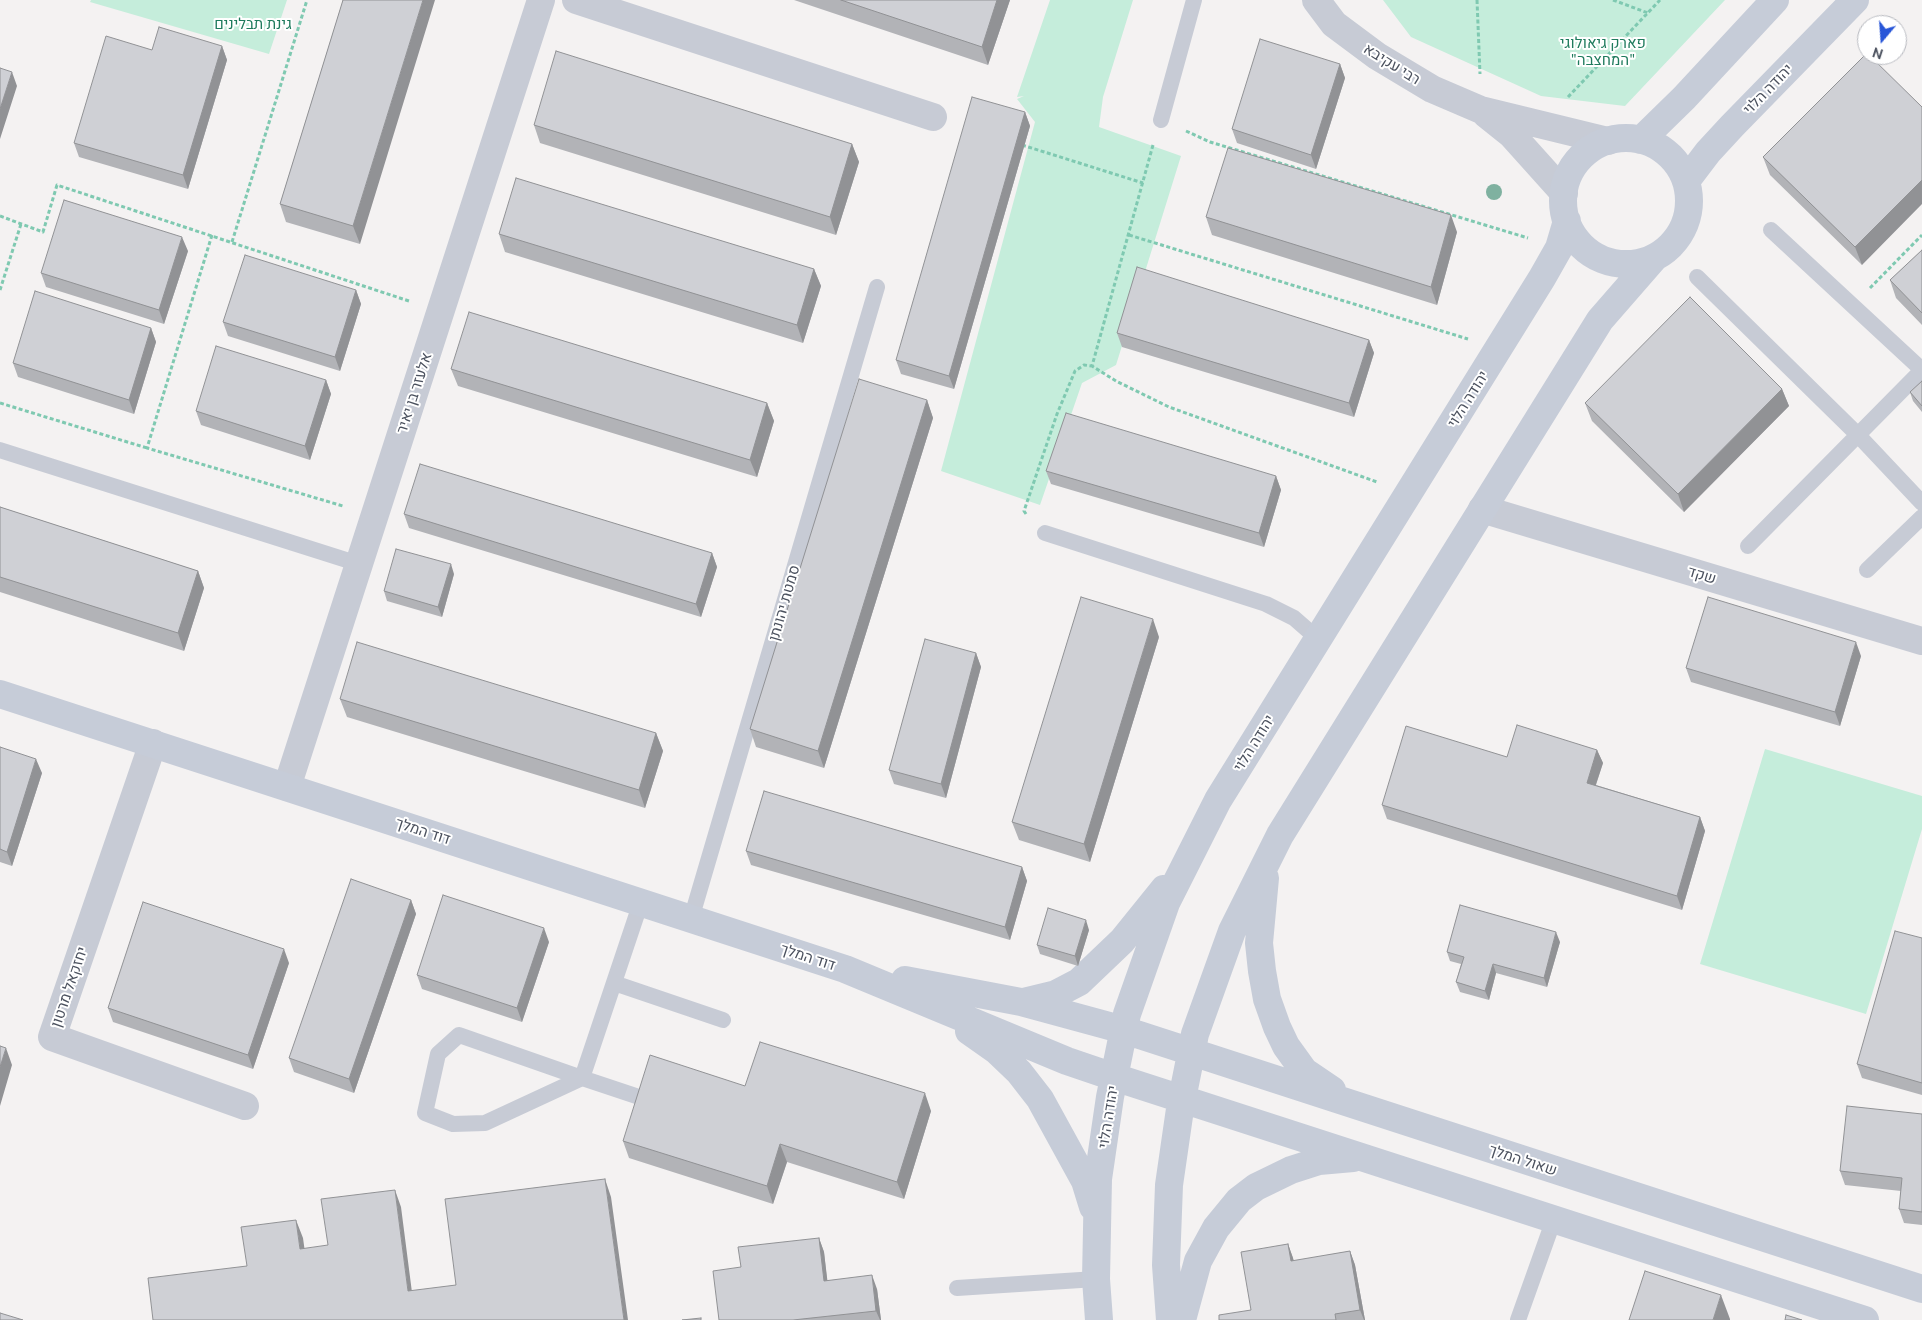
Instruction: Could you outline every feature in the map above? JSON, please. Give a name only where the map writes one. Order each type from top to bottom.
[{"type":"main road","points":[[1640,140],[1684,98],[1775,0]]},
{"type":"main road","name":"יהודה הלוי","points":[[1686,181],[1708,152],[1732,126],[1855,0]]},
{"type":"main road","points":[[1170,1320],[1166,1265],[1169,1185],[1182,1099],[1195,1034],[1232,931],[1280,835],[1600,320],[1654,258],[1669,248],[1684,226],[1689,208],[1688,190],[1678,165],[1672,158],[1658,146],[1640,140],[1619,139],[1608,141],[1592,149],[1578,161],[1569,176],[1564,193],[1567,221],[1571,231],[1581,244],[1593,254],[1602,258],[1623,263],[1654,258]]},
{"type":"main road","name":"יהודה הלוי","points":[[1099,1320],[1096,1279],[1098,1179],[1114,1077],[1127,1014],[1166,903],[1218,800],[1542,278],[1559,248],[1567,221]]},
{"type":"main road","name":"דוד המלך","points":[[0,694],[845,969],[1067,1061],[1114,1077]]},
{"type":"main road","points":[[1021,1002],[1056,994],[1079,982],[1122,941],[1188,860]]},
{"type":"main road","points":[[1266,863],[1259,943],[1267,999],[1277,1027],[1286,1046],[1304,1070],[1356,1106]]},
{"type":"main road","name":"דוד המלך","points":[[845,969],[1021,1002],[1124,1030]]},
{"type":"main road","points":[[927,1002],[996,1050],[1019,1072],[1035,1092],[1086,1181],[1097,1219]]},
{"type":"main road","name":"שאול המלך","points":[[1124,1030],[1922,1289]]},
{"type":"main road","points":[[1114,1077],[1864,1320]]},
{"type":"main road","points":[[1182,1320],[1198,1261],[1216,1228],[1238,1200],[1256,1187],[1291,1170],[1319,1161],[1364,1157]]},
{"type":"street","name":"אלעזר בן יאיר","points":[[287,787],[541,0]]},
{"type":"street","points":[[576,0],[934,117]]},
{"type":"street","name":"רבי עקיבא","points":[[1316,0],[1334,24],[1377,56],[1432,89],[1481,110],[1608,141]]},
{"type":"street","name":"רבי עקיבא","points":[[1481,110],[1511,134],[1564,193]]},
{"type":"street","name":"שקד","points":[[1482,509],[1922,641]]},
{"type":"street","name":"יחזקאל מרטון","points":[[153,743],[52,1037],[245,1106]]},
{"type":"lane","points":[[1160,120],[1194,0]]},
{"type":"lane","points":[[1748,546],[1922,370],[1770,230]]},
{"type":"lane","points":[[1697,276],[1858,435],[1922,503]]},
{"type":"lane","name":"סמטת יהונתן","points":[[691,919],[877,287]]},
{"type":"lane","points":[[0,450],[359,564]]},
{"type":"lane","points":[[1867,570],[1922,517]]},
{"type":"lane","points":[[1045,533],[1266,604],[1294,618],[1318,639]]},
{"type":"lane","points":[[641,902],[582,1078],[485,1123],[453,1124],[425,1113],[438,1054],[459,1035],[582,1078],[642,1098]]},
{"type":"lane","points":[[614,983],[723,1020]]},
{"type":"lane","points":[[1518,1320],[1554,1219]]},
{"type":"lane","points":[[957,1288],[1096,1279]]},
{"type":"path","points":[[232,242],[307,0]]},
{"type":"path","points":[[1477,0],[1481,110]]},
{"type":"path","points":[[1613,0],[1648,13]]},
{"type":"path","points":[[1542,125],[1660,0]]},
{"type":"path","points":[[1092,366],[1160,120],[1210,142],[1559,248]]},
{"type":"path","points":[[1019,144],[1143,183]]},
{"type":"path","points":[[0,216],[43,232],[57,185],[441,311]]},
{"type":"path","points":[[0,290],[22,224]]},
{"type":"path","points":[[147,448],[212,235]]},
{"type":"path","points":[[1129,235],[1448,332]]},
{"type":"path","points":[[1852,306],[1922,235]]},
{"type":"path","points":[[1024,511],[1057,414],[1075,371],[1084,365],[1092,366],[1116,381],[1169,407],[1408,494]]},
{"type":"path","points":[[0,403],[374,516]]},
{"type":"green space","name":"גינת תבלינים","points":[[91,0],[287,0],[269,54],[90,2]]},
{"type":"green space","points":[[1050,0],[1133,0],[1103,97],[1099,127],[1181,156],[1116,365],[1082,383],[1040,505],[941,471],[1035,122],[1017,99],[1024,96],[1017,97]]},
{"type":"green space","name":"פארק גיאולוגי \"המחצבה\"","points":[[1383,0],[1725,0],[1625,106],[1541,96],[1411,37]]},
{"type":"green space","points":[[1765,749],[1922,796],[1922,829],[1866,1014],[1700,964]]},
{"type":"building","points":[[343,0],[423,0],[353,226],[280,204]]},
{"type":"building","points":[[841,0],[997,0],[982,47]]},
{"type":"building","points":[[159,27],[222,46],[183,175],[74,143],[106,36],[152,50]]},
{"type":"building","points":[[1260,39],[1340,64],[1311,155],[1232,129]]},
{"type":"building","points":[[556,51],[852,144],[830,217],[534,125]]},
{"type":"building","points":[[1857,63],[1857,65],[1879,65],[1922,107],[1922,180],[1855,247],[1763,157]]},
{"type":"building","points":[[0,68],[12,72],[0,109]]},
{"type":"building","points":[[972,97],[1025,112],[949,376],[896,360]]},
{"type":"building","points":[[1228,148],[1451,215],[1431,287],[1206,217]]},
{"type":"building","points":[[516,178],[814,269],[797,325],[499,234]]},
{"type":"building","points":[[64,200],[182,237],[159,310],[41,273]]},
{"type":"building","points":[[1922,250],[1922,313],[1890,280]]},
{"type":"building","points":[[245,255],[356,290],[335,357],[223,322]]},
{"type":"building","points":[[1137,267],[1369,340],[1349,403],[1117,333]]},
{"type":"building","points":[[35,291],[151,328],[129,400],[13,363]]},
{"type":"building","points":[[1690,297],[1782,389],[1678,494],[1585,403]]},
{"type":"building","points":[[469,312],[767,403],[750,460],[451,369]]},
{"type":"building","points":[[216,346],[326,380],[305,446],[196,411]]},
{"type":"building","points":[[859,379],[927,400],[818,751],[750,729]]},
{"type":"building","points":[[1922,381],[1922,406],[1910,392]]},
{"type":"building","points":[[1066,413],[1276,476],[1259,533],[1046,471]]},
{"type":"building","points":[[420,464],[712,553],[696,604],[404,514]]},
{"type":"building","points":[[0,507],[198,571],[178,633],[0,577]]},
{"type":"building","points":[[396,549],[451,564],[438,607],[384,591]]},
{"type":"building","points":[[1081,597],[1153,619],[1084,844],[1012,822]]},
{"type":"building","points":[[1708,597],[1856,642],[1835,712],[1686,668]]},
{"type":"building","points":[[925,639],[976,653],[941,784],[889,770]]},
{"type":"building","points":[[357,642],[656,733],[639,790],[340,699]]},
{"type":"building","points":[[1517,725],[1597,750],[1587,783],[1700,817],[1677,896],[1382,805],[1406,726],[1507,757]]},
{"type":"building","points":[[0,747],[36,759],[7,852],[0,849]]},
{"type":"building","points":[[764,791],[1022,867],[1005,927],[746,851]]},
{"type":"building","points":[[351,879],[411,900],[349,1079],[289,1058]]},
{"type":"building","points":[[443,895],[544,928],[517,1008],[417,975]]},
{"type":"building","points":[[143,902],[284,949],[248,1055],[108,1008]]},
{"type":"building","points":[[1460,905],[1556,932],[1544,978],[1493,964],[1485,991],[1456,982],[1464,957],[1447,952]]},
{"type":"building","points":[[1048,908],[1086,920],[1075,956],[1037,945]]},
{"type":"building","points":[[1895,931],[1922,938],[1922,1083],[1857,1064]]},
{"type":"building","points":[[760,1042],[925,1093],[897,1182],[780,1144],[767,1186],[623,1141],[650,1055],[745,1086]]},
{"type":"building","points":[[0,1046],[6,1048],[0,1067]]},
{"type":"building","points":[[1847,1106],[1922,1114],[1922,1212],[1899,1209],[1902,1178],[1840,1171]]},
{"type":"building","points":[[605,1179],[624,1320],[153,1320],[148,1278],[247,1266],[241,1227],[296,1220],[300,1249],[328,1245],[321,1199],[395,1190],[408,1291],[456,1285],[445,1199]]},
{"type":"building","points":[[819,1238],[824,1281],[872,1275],[876,1311],[793,1320],[719,1320],[713,1271],[741,1267],[738,1247]]},
{"type":"building","points":[[1288,1244],[1291,1261],[1350,1251],[1360,1310],[1335,1314],[1336,1320],[1219,1320],[1219,1315],[1251,1310],[1241,1252]]},
{"type":"building","points":[[1645,1271],[1721,1295],[1713,1320],[1629,1320]]},
{"type":"building","points":[[0,1313],[23,1320],[0,1320]]},
{"type":"building","points":[[1786,1315],[1802,1320],[1785,1320]]},
{"type":"building","points":[[701,1318],[701,1320],[682,1320]]}]
